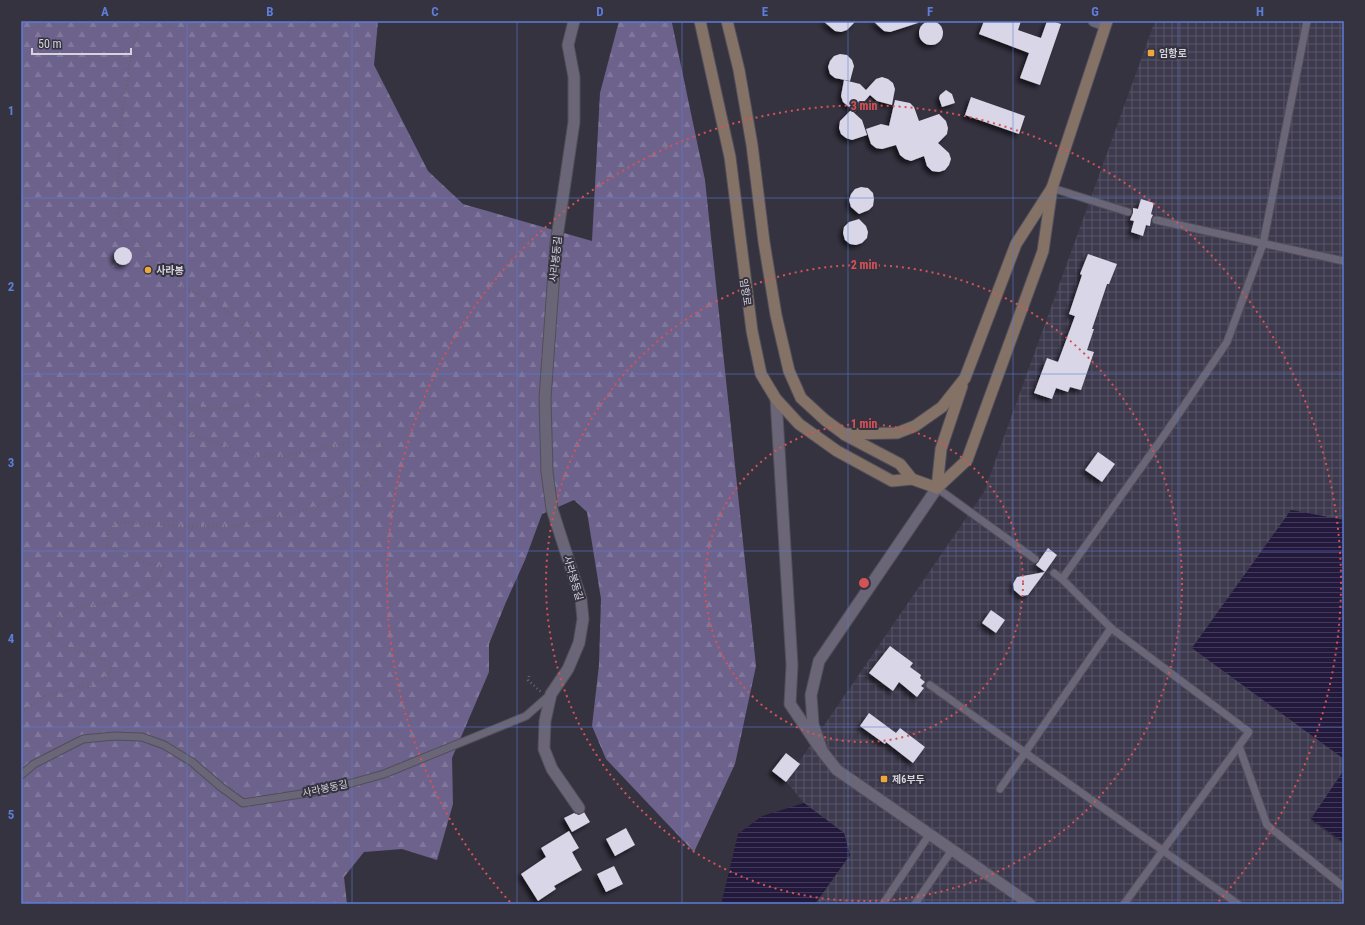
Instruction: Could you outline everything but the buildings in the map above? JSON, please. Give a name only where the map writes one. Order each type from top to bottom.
[{"type":"main road","name":"임항로","points":[[700,21],[730,157],[752,332],[761,374],[776,399],[798,424],[837,451],[892,481],[912,479],[936,488]]},
{"type":"main road","name":"임항로","points":[[727,21],[739,70],[752,144],[764,242],[775,308],[789,371],[801,398],[825,420],[844,434],[900,464],[912,479]]},
{"type":"main road","points":[[936,488],[967,460],[1043,251],[1052,188],[1106,23]]},
{"type":"main road","points":[[936,488],[941,449],[965,378],[1016,244],[1052,188]]},
{"type":"main road","points":[[844,434],[897,433],[915,426],[942,407],[965,378]]},
{"type":"street","name":"사라봉동길","points":[[549,696],[568,669],[579,643],[583,619],[581,599],[552,509],[547,472],[545,398],[556,244],[574,122],[574,77],[568,45],[574,21]]},
{"type":"street","points":[[1094,21],[1106,23]]},
{"type":"street","points":[[776,399],[792,665],[790,704],[837,770],[1030,904]]},
{"type":"street","points":[[822,751],[813,724],[811,695],[819,661],[936,488]]},
{"type":"street","points":[[549,696],[545,721],[544,749],[552,769],[579,808]]},
{"type":"lane","points":[[1062,578],[1168,431],[1227,342],[1263,244],[1307,21]]},
{"type":"lane","points":[[1052,188],[1128,212]]},
{"type":"lane","points":[[1156,220],[1344,262]]},
{"type":"lane","points":[[936,488],[1035,559]]},
{"type":"lane","points":[[1054,573],[1062,578],[1111,628],[1249,732],[1124,904]]},
{"type":"lane","points":[[1000,789],[1111,628]]},
{"type":"lane","points":[[930,684],[1238,904]]},
{"type":"lane","name":"사라봉동길","points":[[21,775],[34,764],[83,739],[114,736],[142,737],[164,745],[192,762],[221,788],[243,803],[327,790],[384,774],[526,716],[549,696]]},
{"type":"lane","points":[[1238,746],[1267,825],[1344,887]]},
{"type":"lane","points":[[883,904],[929,835]]},
{"type":"lane","points":[[915,904],[952,850]]},
{"type":"path","points":[[21,712],[45,696],[91,684],[110,674],[112,663],[82,651],[59,645],[50,634],[58,616],[76,609],[112,602],[140,594],[152,585],[161,575],[163,567],[144,562],[107,546],[107,533],[116,522],[180,526],[235,526],[286,515],[318,506],[365,484],[383,445],[368,438],[285,456],[256,456],[197,436],[151,412],[150,402],[157,395],[203,408],[234,409],[254,399],[269,381],[272,364],[266,348],[238,320],[217,303],[185,288],[151,263],[139,243],[123,227],[118,212],[121,124],[131,53],[141,21]]},
{"type":"path","points":[[529,676],[528,680],[549,696]]},
{"type":"shaded area","points":[[1155,21],[1344,21],[1344,520],[1291,510],[1192,648],[1344,759],[1344,770],[1311,818],[1344,843],[1344,904],[815,904],[850,855],[844,833],[804,803],[786,781],[984,492]]},
{"type":"shaded area","points":[[1291,510],[1344,520],[1344,759],[1192,648]]},
{"type":"shaded area","points":[[1344,770],[1344,843],[1311,819]]},
{"type":"shaded area","points":[[804,803],[844,833],[850,855],[815,904],[721,904],[738,834],[762,816]]},
{"type":"green space","points":[[21,21],[378,21],[374,65],[428,171],[463,204],[592,241],[600,93],[619,21],[670,21],[672,23],[705,180],[756,666],[735,764],[694,852],[606,759],[592,726],[599,665],[601,599],[587,512],[574,500],[542,514],[525,560],[489,644],[489,672],[452,758],[453,804],[437,860],[402,849],[364,852],[344,877],[347,904],[21,904]]},
{"type":"pier","points":[[1311,819],[1344,843],[1344,845],[1310,820]]},
{"type":"place","name":"임항로","points":[[1151,53]]},
{"type":"place","name":"사라봉","points":[[148,270]]},
{"type":"place","name":"제6부두","points":[[884,779]]}]
